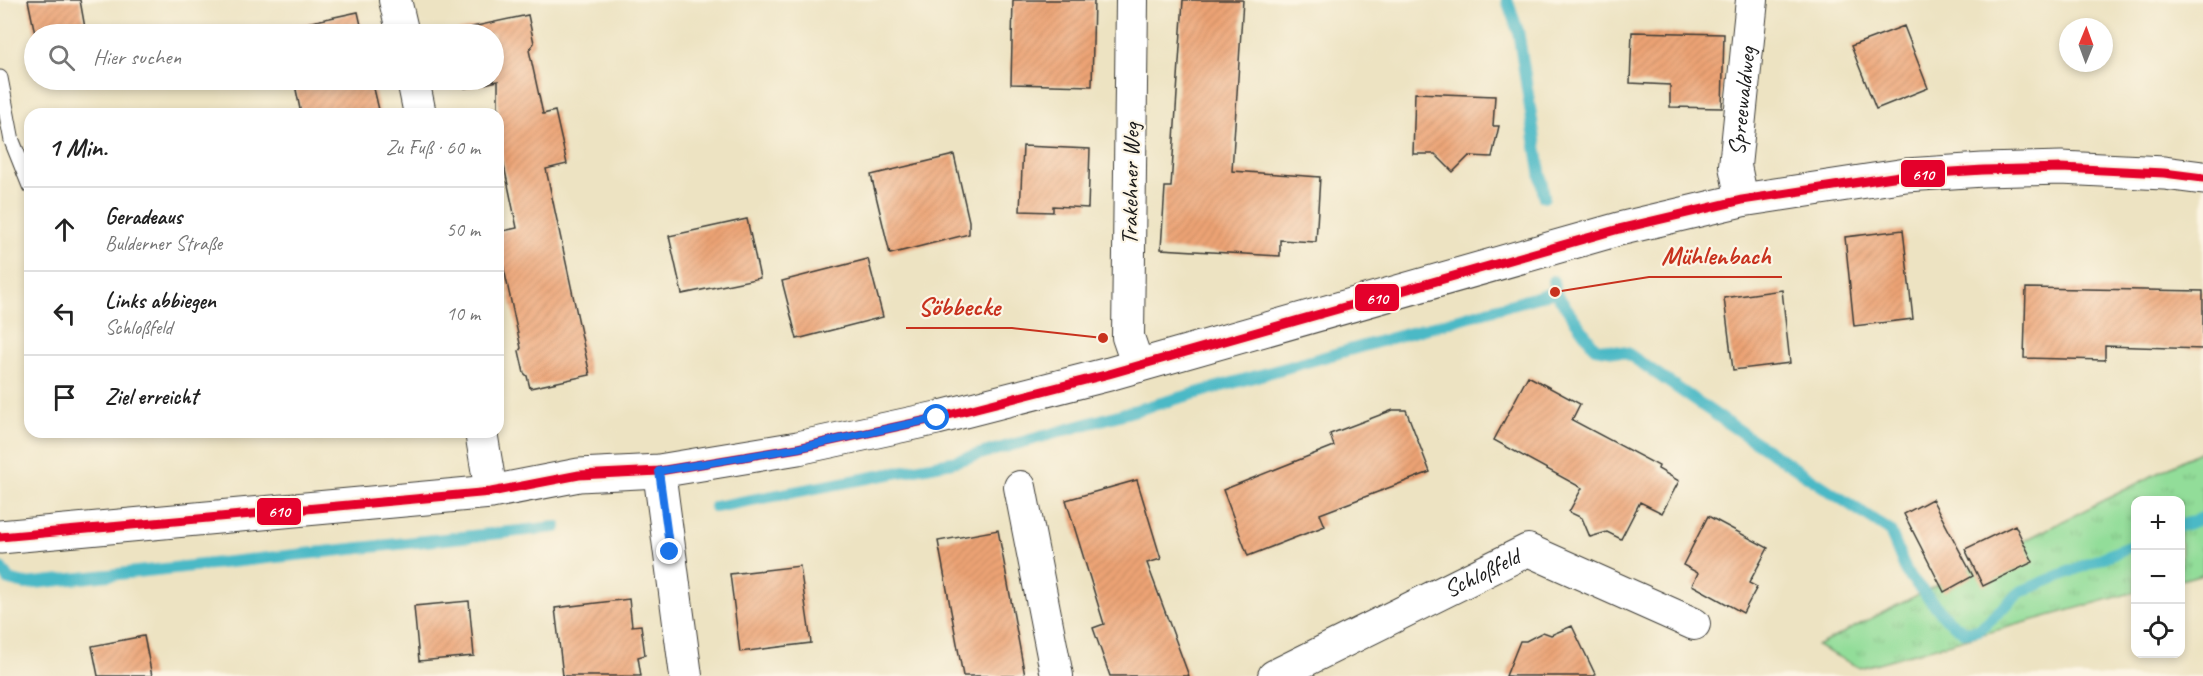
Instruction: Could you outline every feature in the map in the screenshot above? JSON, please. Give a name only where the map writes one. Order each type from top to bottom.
[{"type":"street","points":[[395,0],[401,24]]},
{"type":"street","name":"Trakehner Weg","points":[[1132,0],[1128,337],[1138,366]]},
{"type":"street","name":"Spreewaldweg","points":[[1742,200],[1735,166],[1752,0]]},
{"type":"street","points":[[415,90],[419,108]]},
{"type":"street","points":[[0,537],[491,492],[579,475],[659,471],[798,448],[937,418],[1138,366],[1619,229],[1742,200],[1906,175],[1983,170],[2061,168],[2164,173],[2203,178]]},
{"type":"street","points":[[482,438],[491,492]]},
{"type":"street","points":[[659,471],[686,676]]},
{"type":"street","points":[[1020,487],[1057,676]]},
{"type":"street","name":"Schloßfeld","points":[[1274,676],[1528,550],[1694,624]]},
{"type":"lane","points":[[0,78],[12,141],[24,171]]},
{"type":"green space","points":[[2203,450],[2203,574],[2185,579],[2185,496],[2131,496],[2131,593],[1860,668],[1817,646]]},
{"type":"building","points":[[28,0],[80,0],[84,24],[33,24]]},
{"type":"building","points":[[1013,0],[1094,0],[1092,86],[1011,84]]},
{"type":"building","points":[[1183,0],[1243,0],[1232,171],[1320,177],[1316,242],[1280,240],[1280,256],[1161,249],[1165,187],[1171,187]]},
{"type":"building","points":[[358,12],[361,24],[302,24]]},
{"type":"building","points":[[528,15],[534,43],[529,50],[543,114],[555,111],[567,164],[546,169],[590,375],[530,388],[519,351],[521,348],[504,269],[504,231],[517,228],[504,166],[504,108],[498,108],[498,90],[504,90],[504,24],[486,24]]},
{"type":"building","points":[[1904,26],[1928,88],[1876,109],[1851,46]]},
{"type":"building","points":[[1632,32],[1724,34],[1722,108],[1670,107],[1670,85],[1630,83]]},
{"type":"building","points":[[296,90],[374,90],[379,108],[300,108]]},
{"type":"building","points":[[1415,93],[1495,96],[1493,126],[1499,126],[1492,157],[1469,156],[1453,172],[1435,154],[1413,154]]},
{"type":"building","points":[[1023,146],[1090,149],[1088,208],[1053,206],[1053,212],[1020,211]]},
{"type":"building","points":[[954,155],[969,221],[969,234],[890,254],[871,175]]},
{"type":"building","points":[[747,219],[760,278],[682,294],[669,236]]},
{"type":"building","points":[[1903,230],[1913,319],[1854,326],[1845,237]]},
{"type":"building","points":[[868,259],[883,317],[797,339],[782,281]]},
{"type":"building","points":[[2026,288],[2203,291],[2203,349],[2105,346],[2105,360],[2024,358]]},
{"type":"building","points":[[1782,290],[1790,363],[1733,370],[1724,298]]},
{"type":"building","points":[[1528,376],[1580,404],[1572,420],[1659,466],[1658,469],[1679,481],[1662,513],[1640,502],[1621,539],[1607,532],[1590,537],[1582,518],[1569,512],[1582,488],[1494,440]]},
{"type":"building","points":[[1393,410],[1406,410],[1430,472],[1320,514],[1325,526],[1248,556],[1223,490],[1334,446],[1330,434]]},
{"type":"building","points":[[1137,480],[1161,559],[1147,563],[1189,676],[1110,676],[1093,628],[1104,624],[1066,500]]},
{"type":"building","points":[[1932,499],[1973,576],[1944,592],[1904,514]]},
{"type":"building","points":[[1708,516],[1768,548],[1749,583],[1757,587],[1743,613],[1692,585],[1698,573],[1683,565]]},
{"type":"building","points":[[2015,525],[2033,562],[1983,586],[1965,549]]},
{"type":"building","points":[[998,530],[1025,676],[963,676],[938,541]]},
{"type":"building","points":[[800,566],[811,643],[740,652],[730,574]]},
{"type":"building","points":[[629,599],[632,626],[641,625],[645,655],[638,657],[641,676],[563,676],[555,608]]},
{"type":"building","points":[[469,601],[474,656],[419,661],[414,606]]},
{"type":"building","points":[[1572,626],[1596,676],[1506,676],[1520,641],[1526,641],[1543,632],[1551,635]]},
{"type":"building","points":[[144,636],[152,676],[98,676],[92,646]]},
{"type":"waterway","points":[[1507,0],[1518,31],[1544,197]]},
{"type":"waterway","points":[[1553,281],[1555,292],[1595,348],[1627,353],[1890,531],[1907,573],[1946,618],[1964,632],[1979,630],[2020,592],[2131,546]]},
{"type":"waterway","points":[[715,507],[952,462],[1555,292]]},
{"type":"waterway","points":[[2185,524],[2203,518]]},
{"type":"waterway","points":[[1,568],[9,580],[25,584],[556,527]]},
{"type":"transit line","name":"610","points":[[0,537],[491,492],[579,475],[659,471],[798,448],[937,418],[1109,374],[1619,229],[1742,200],[1906,175],[1983,170],[2061,168],[2164,173],[2203,178]]},
{"type":"place","name":"Mühlenbach","points":[[1555,292]]},
{"type":"place","name":"Söbbecke","points":[[1103,338]]},
{"type":"route","points":[[670,552],[659,471],[798,448],[937,418]]}]
